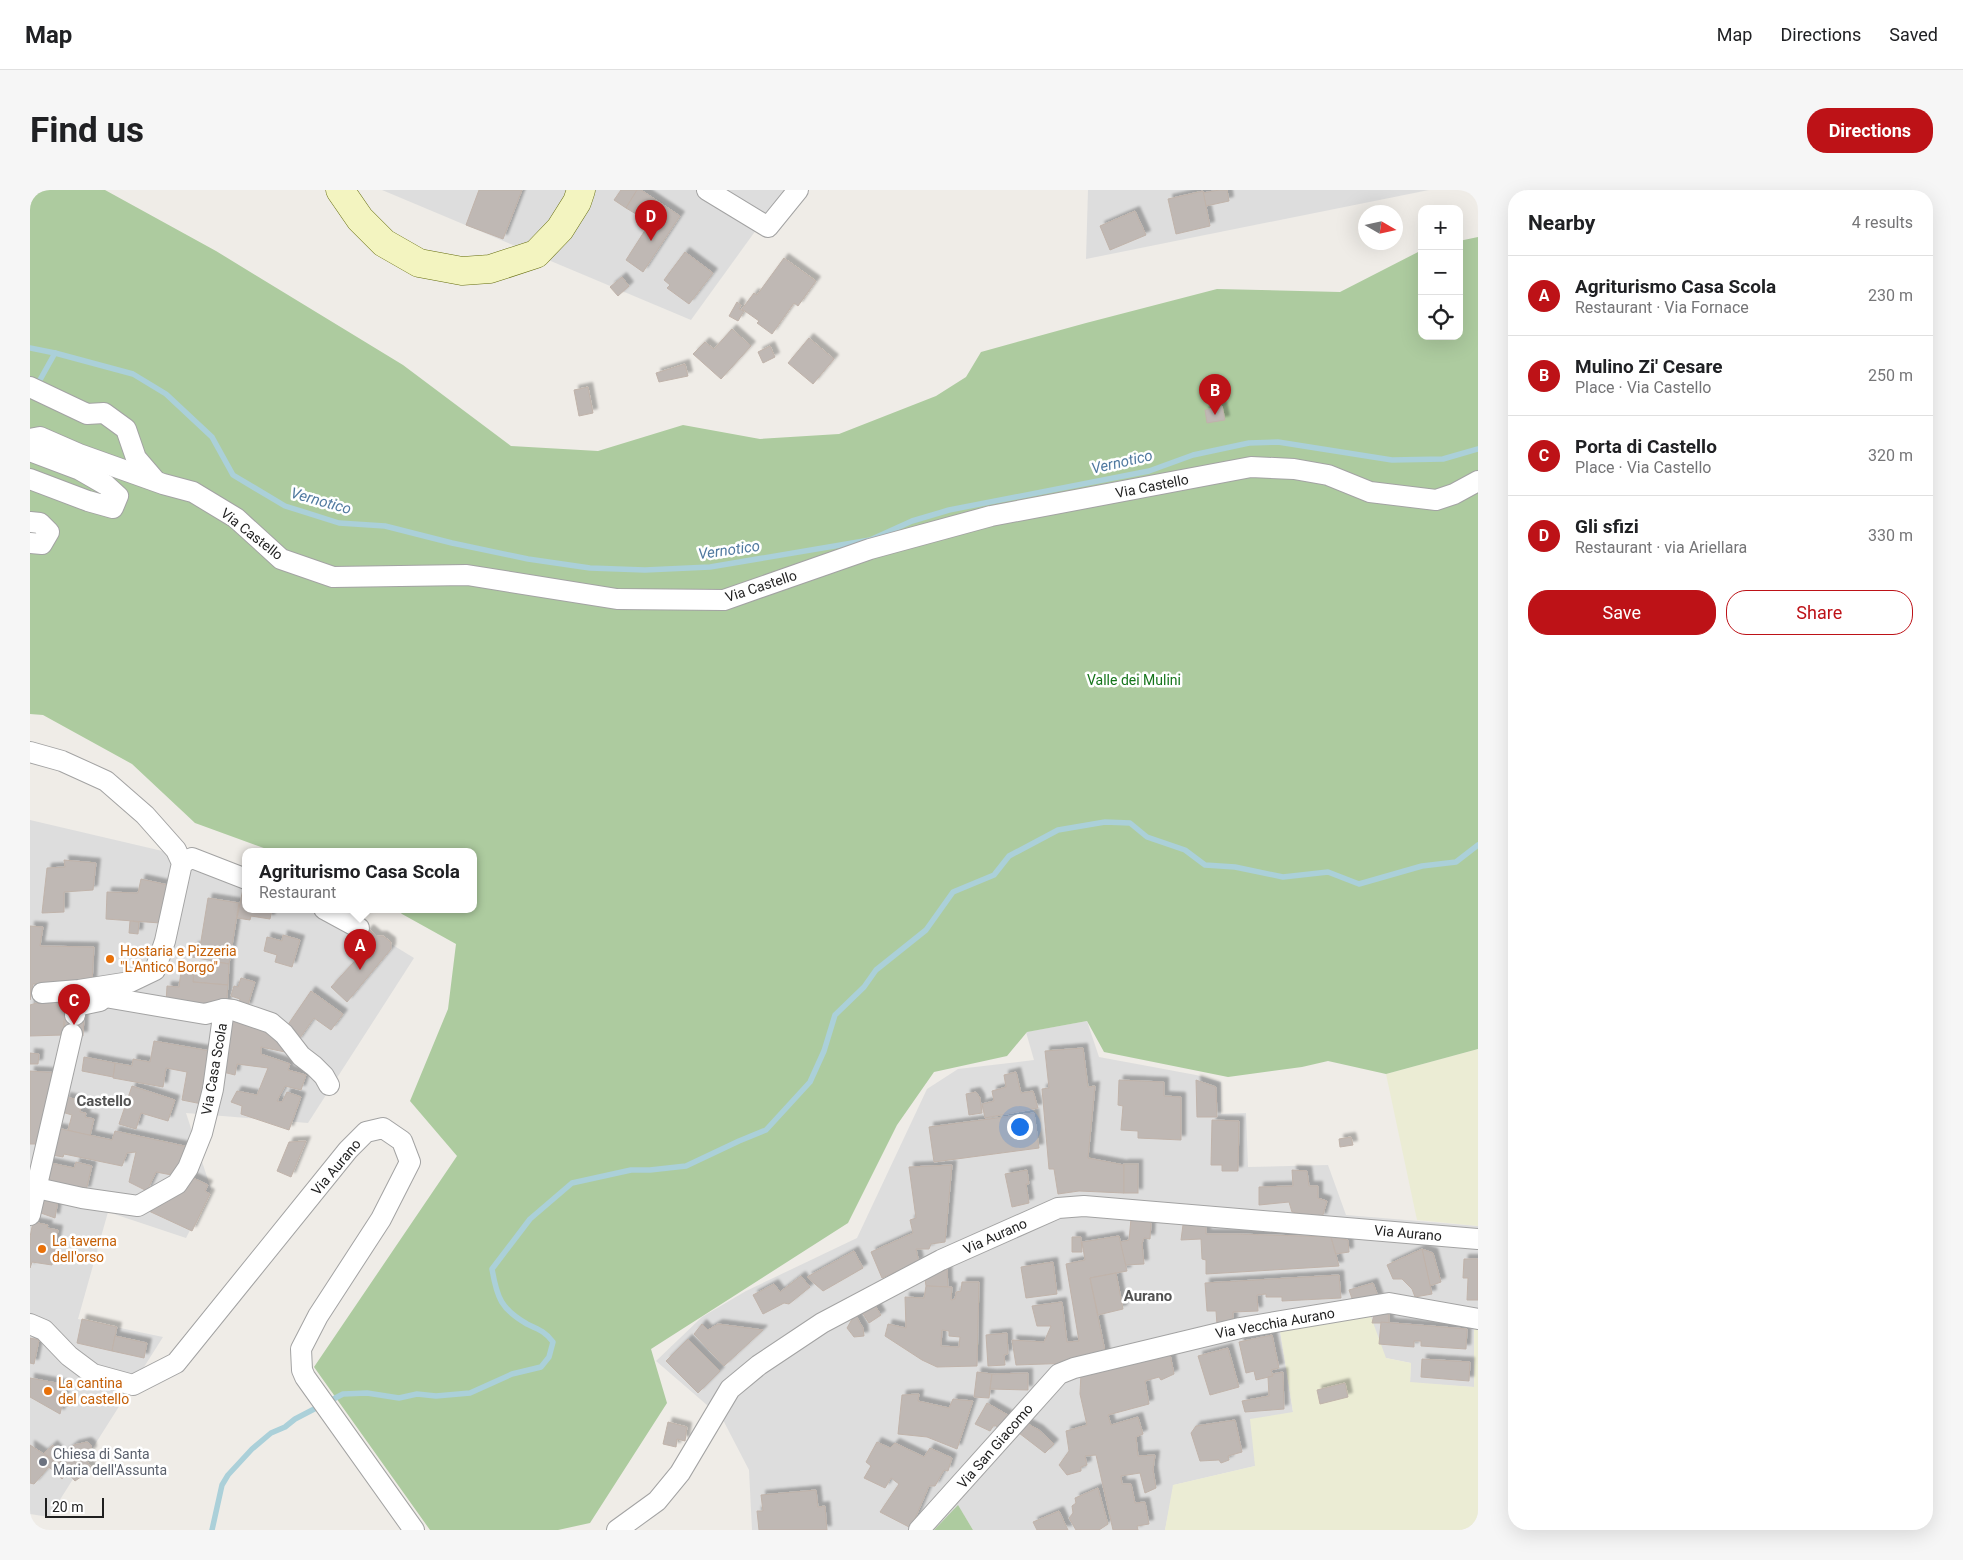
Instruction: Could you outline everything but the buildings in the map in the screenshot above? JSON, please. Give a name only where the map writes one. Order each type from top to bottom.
[{"type":"main road","points":[[340,190],[360,219],[384,243],[419,263],[462,271],[490,269],[536,254],[560,229],[577,202],[581,190]]},
{"type":"street","points":[[707,190],[768,227],[798,190]]},
{"type":"street","points":[[30,387],[87,414],[104,413],[126,430],[136,458],[155,481]]},
{"type":"street","name":"Via Castello","points":[[30,439],[40,437],[79,454],[155,481],[193,492],[236,518],[281,559],[333,578],[467,575],[617,598],[724,600],[870,549],[991,516],[1251,467],[1294,469],[1328,475],[1370,492],[1436,500],[1454,494],[1478,481]]},
{"type":"street","points":[[30,451],[80,470],[106,485],[118,496],[113,508],[88,501],[30,479]]},
{"type":"street","points":[[30,522],[40,523],[49,532],[42,544],[30,543]]},
{"type":"street","points":[[30,752],[62,761],[106,781],[145,815],[176,850],[182,863],[165,941],[155,970],[111,991],[100,1001],[76,1006],[30,1215]]},
{"type":"street","points":[[182,863],[192,858],[242,877]]},
{"type":"street","points":[[332,913],[360,928]]},
{"type":"street","points":[[42,993],[79,990],[111,991],[205,1014],[224,1009],[233,1010],[271,1023],[284,1034],[301,1056],[314,1066],[329,1085]]},
{"type":"street","name":"Via Casa Scola","points":[[37,1188],[82,1198],[138,1206],[177,1184],[188,1168],[202,1133],[213,1089],[224,1009]]},
{"type":"street","name":"Via Aurano","points":[[30,1324],[44,1330],[69,1356],[93,1374],[133,1384],[176,1363],[348,1150],[366,1132],[383,1128],[402,1141],[410,1162],[381,1218],[318,1316],[301,1349],[302,1370],[305,1377],[414,1530]]},
{"type":"street","name":"Via Aurano","points":[[617,1530],[657,1501],[680,1473],[730,1389],[759,1365],[822,1323],[941,1260],[1058,1208],[1084,1206],[1478,1239]]},
{"type":"street","name":"Via Vecchia Aurano","points":[[1074,1366],[1240,1328],[1388,1303],[1478,1319]]},
{"type":"street","name":"Via San Giacomo","points":[[920,1530],[1059,1374],[1074,1366]]},
{"type":"shaded area","points":[[382,190],[785,190],[691,320]]},
{"type":"shaded area","points":[[1088,190],[1429,190],[1086,259]]},
{"type":"shaded area","points":[[30,820],[205,861],[242,875],[242,913],[341,913],[414,958],[308,1123],[186,1113],[211,1189],[186,1238],[108,1212],[78,1319],[163,1337],[49,1517],[30,1514]]},
{"type":"shaded area","points":[[1087,1021],[1099,1057],[1196,1075],[1221,1082],[1221,1114],[1246,1113],[1248,1167],[1328,1165],[1346,1215],[1478,1226],[1478,1328],[1474,1327],[1474,1387],[1410,1383],[1411,1363],[1366,1354],[1280,1331],[1293,1412],[1255,1466],[1174,1485],[1165,1530],[973,1530],[958,1506],[934,1530],[752,1530],[749,1470],[722,1418],[656,1361],[702,1317],[746,1291],[857,1238],[927,1089],[958,1069],[1034,1060],[1026,1032]]},
{"type":"green space","name":"Valle dei Mulini","points":[[30,190],[105,190],[216,251],[403,365],[511,446],[598,451],[683,425],[760,439],[839,434],[936,396],[966,377],[981,352],[1217,289],[1340,292],[1418,252],[1418,340],[1463,340],[1463,240],[1478,237],[1478,1049],[1386,1074],[1328,1061],[1302,1067],[1228,1077],[1104,1052],[1087,1021],[1027,1032],[1007,1056],[934,1072],[897,1125],[848,1223],[651,1349],[667,1403],[590,1523],[558,1530],[430,1530],[314,1367],[457,1156],[410,1101],[448,1009],[456,944],[401,913],[477,913],[477,848],[264,848],[195,823],[132,764],[43,715],[30,714]]},
{"type":"green space","points":[[1478,1049],[1478,1226],[1417,1220],[1386,1074]]},
{"type":"green space","points":[[1367,1306],[1386,1358],[1411,1363],[1410,1382],[1474,1387],[1474,1327],[1478,1328],[1478,1530],[1165,1530],[1173,1485],[1255,1466],[1250,1419],[1293,1412],[1280,1331]]},
{"type":"green space","points":[[958,1505],[973,1530],[934,1530]]},
{"type":"waterway","name":"Vernotico","points":[[30,348],[133,374],[166,394],[212,437],[233,475],[285,506],[339,523],[385,526],[528,559],[590,568],[645,570],[710,567],[870,540],[912,521],[949,510],[1149,471],[1193,455],[1249,443],[1278,442],[1392,460],[1443,459],[1478,449]]},
{"type":"waterway","points":[[36,387],[55,353]]},
{"type":"waterway","points":[[212,1530],[222,1485],[228,1475],[252,1449],[271,1433],[343,1394],[367,1393],[399,1398],[417,1394],[436,1396],[470,1393],[512,1374],[541,1367],[549,1357],[553,1342],[545,1333],[518,1319],[506,1308],[498,1295],[492,1269],[530,1219],[572,1183],[631,1170],[686,1166],[766,1130],[810,1082],[824,1051],[835,1015],[864,987],[876,970],[926,930],[953,892],[994,875],[1009,856],[1058,830],[1105,822],[1130,823],[1147,837],[1185,850],[1205,865],[1235,867],[1283,877],[1328,872],[1359,884],[1422,866],[1456,862],[1478,845]]},
{"type":"place","name":"Gli sfizi","points":[[651,241]]},
{"type":"place","name":"Mulino Zi' Cesare","points":[[1215,415]]},
{"type":"place","name":"Hostaria e Pizzeria \"L'Antico Borgo\"","points":[[110,959]]},
{"type":"place","name":"Agriturismo Casa Scola","points":[[360,970]]},
{"type":"place","name":"Porta di Castello","points":[[74,1025]]},
{"type":"place","name":"La taverna dell'orso","points":[[42,1249]]},
{"type":"place","name":"La cantina del castello","points":[[48,1391]]},
{"type":"place","name":"Chiesa di Santa Maria dell'Assunta","points":[[43,1462]]},
{"type":"district","name":"Castello","points":[[104,1101]]},
{"type":"district","name":"Aurano","points":[[1148,1296]]}]
